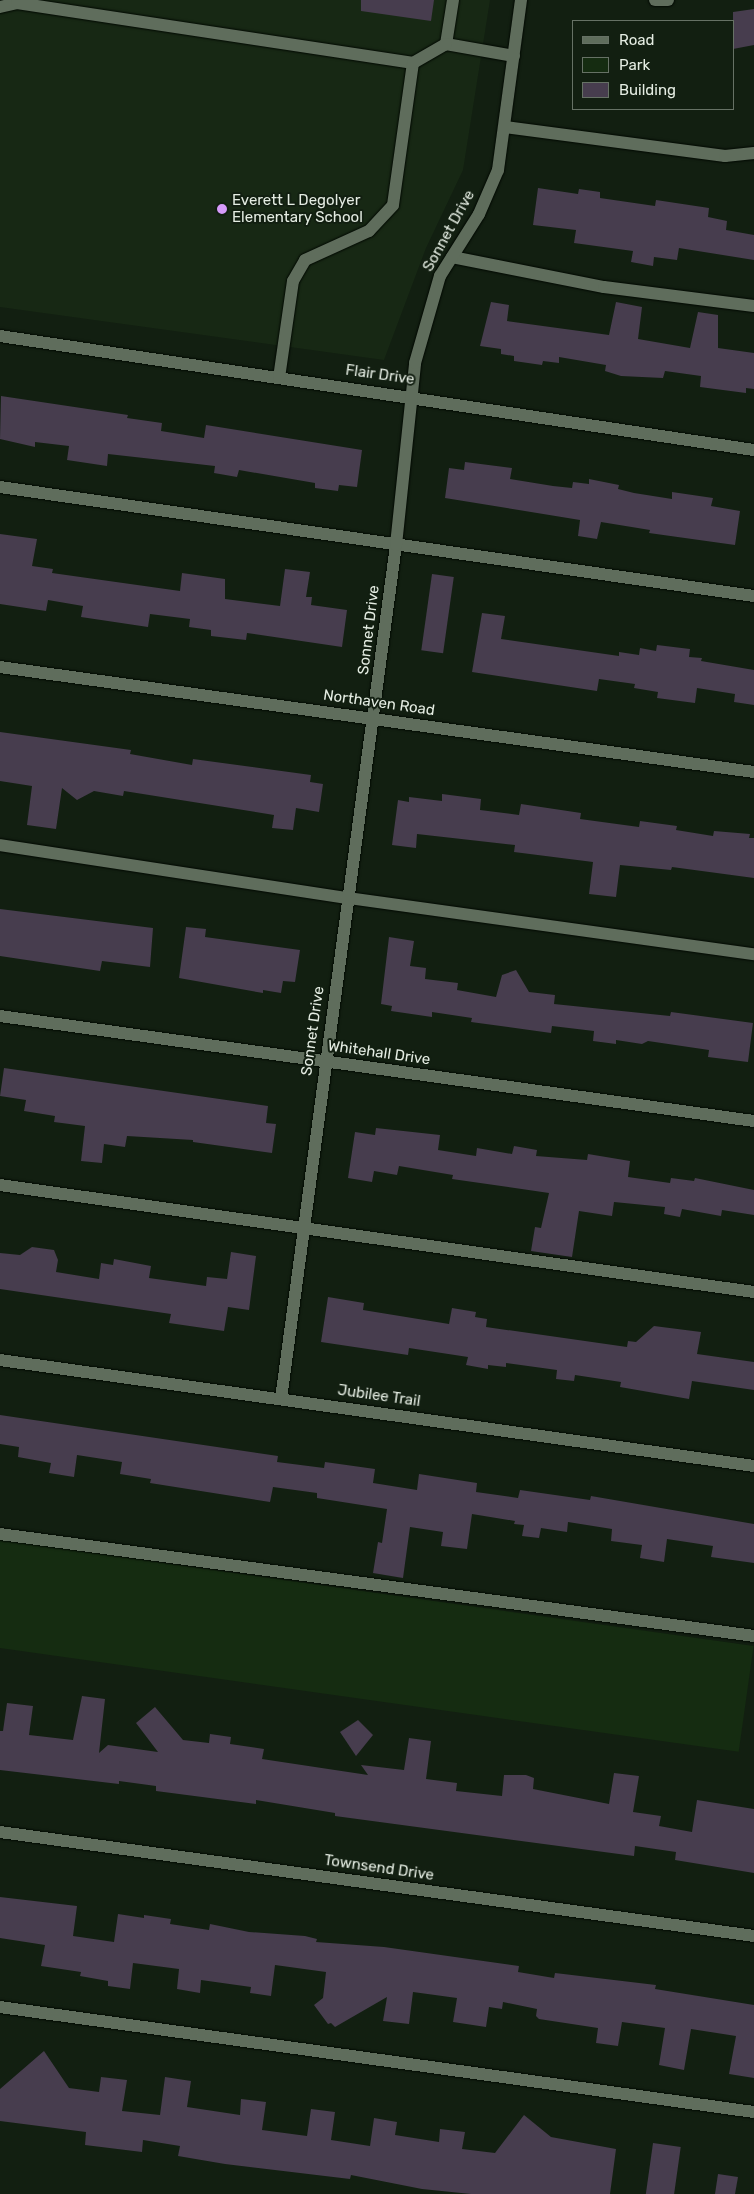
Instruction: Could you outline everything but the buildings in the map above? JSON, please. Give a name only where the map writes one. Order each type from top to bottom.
[{"type":"street","points":[[446,44],[453,0]]},
{"type":"street","name":"Sonnet Drive","points":[[281,1399],[325,1061],[374,718],[396,545],[412,396],[424,327],[440,276],[479,214],[498,170],[522,0]]},
{"type":"street","points":[[655,0],[668,0]]},
{"type":"street","points":[[0,7],[17,3],[413,63],[446,44],[514,56]]},
{"type":"street","points":[[279,378],[293,280],[304,260],[369,231],[393,205],[413,63]]},
{"type":"street","points":[[505,127],[725,156],[754,153]]},
{"type":"street","points":[[452,257],[604,287],[754,306]]},
{"type":"street","name":"Flair Drive","points":[[0,336],[412,396],[754,450]]},
{"type":"street","points":[[0,487],[754,596]]},
{"type":"street","name":"Northaven Road","points":[[0,667],[754,772]]},
{"type":"street","points":[[0,845],[348,898],[754,954]]},
{"type":"street","name":"Whitehall Drive","points":[[0,1016],[754,1121]]},
{"type":"street","points":[[0,1185],[303,1230],[754,1292]]},
{"type":"street","name":"Jubilee Trail","points":[[0,1360],[754,1466]]},
{"type":"street","points":[[0,1534],[754,1636]]},
{"type":"street","name":"Townsend Drive","points":[[0,1832],[754,1936]]},
{"type":"street","points":[[0,2007],[754,2112]]},
{"type":"shaded area","name":"Everett L Degolyer Elementary School","points":[[0,0],[490,0],[463,170],[426,248],[384,360],[0,307]]},
{"type":"green space","points":[[0,1540],[754,1646],[739,1752],[0,1648]]},
{"type":"place","name":"Everett L Degolyer Elementary School","points":[[222,209]]}]
